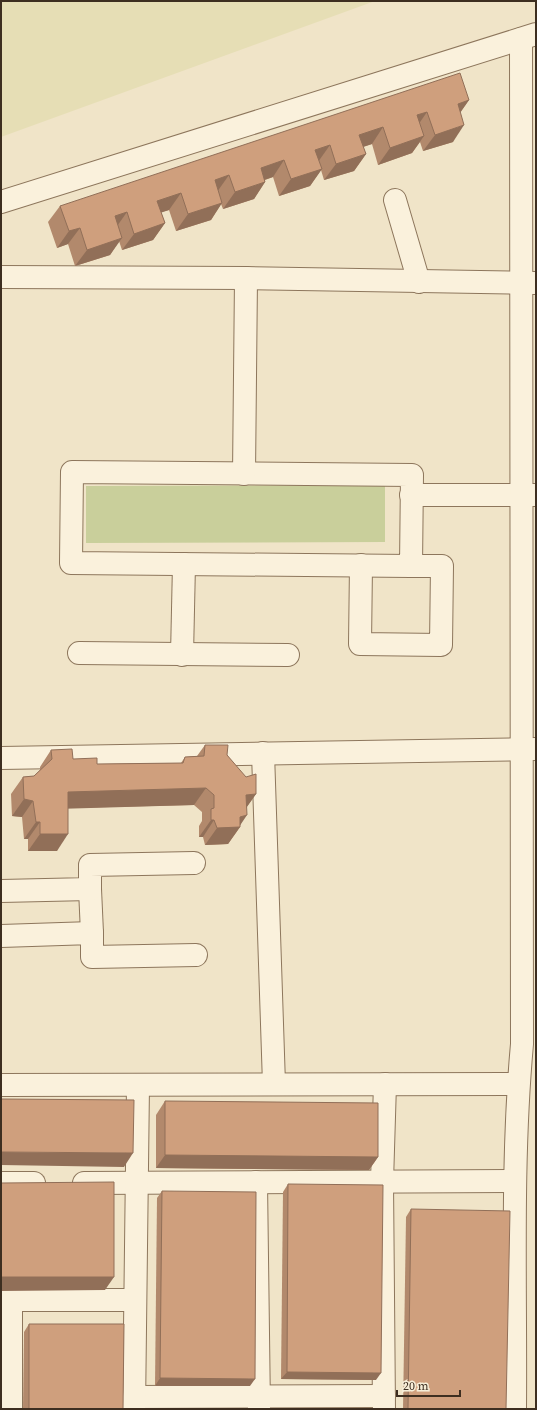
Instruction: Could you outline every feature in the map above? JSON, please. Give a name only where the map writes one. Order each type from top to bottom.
[{"type":"street","points":[[1,202],[528,37],[529,1044],[518,1084],[515,1181],[515,1409]]},
{"type":"street","points":[[395,200],[419,282]]},
{"type":"street","points":[[1,276],[246,278],[528,283]]},
{"type":"street","points":[[244,474],[246,278]]},
{"type":"street","points":[[361,565],[360,644],[441,645],[442,566],[411,566],[361,565],[71,563],[72,472],[412,475],[411,566]]},
{"type":"street","points":[[411,495],[529,495]]},
{"type":"street","points":[[182,655],[184,564]]},
{"type":"street","points":[[79,653],[182,655],[288,654]]},
{"type":"street","points":[[1,758],[529,749]]},
{"type":"street","points":[[263,753],[274,1084]]},
{"type":"street","points":[[194,863],[90,866],[90,888],[92,957],[196,955]]},
{"type":"street","points":[[1,891],[90,888]]},
{"type":"street","points":[[1,936],[92,933]]},
{"type":"street","points":[[138,1085],[134,1403],[259,1403],[384,1402],[382,1182],[384,1084]]},
{"type":"street","points":[[1,1085],[518,1084]]},
{"type":"street","points":[[1,1183],[515,1181]]},
{"type":"street","points":[[256,1182],[259,1403]]},
{"type":"street","points":[[11,1409],[6,1300],[135,1300]]},
{"type":"shaded area","points":[[1,1],[375,1],[1,137]]},
{"type":"green space","points":[[385,485],[385,542],[86,543],[86,486]]},
{"type":"building","points":[[460,73],[469,100],[458,104],[464,125],[435,135],[427,112],[417,115],[424,136],[390,148],[383,127],[359,135],[366,154],[336,164],[330,145],[315,150],[322,169],[291,179],[284,160],[261,168],[265,182],[235,192],[229,175],[215,180],[222,203],[188,214],[181,193],[157,201],[165,223],[134,234],[127,212],[115,216],[122,238],[87,250],[80,228],[69,231],[60,206]]},
{"type":"building","points":[[205,745],[228,745],[227,755],[246,777],[256,774],[256,794],[246,795],[247,815],[240,817],[240,827],[217,828],[214,820],[211,820],[211,809],[214,808],[214,795],[206,788],[68,792],[68,834],[40,834],[40,822],[36,822],[33,801],[24,799],[23,777],[34,776],[52,759],[51,750],[72,749],[73,759],[97,758],[97,764],[183,763],[185,757],[204,756]]},
{"type":"building","points":[[1,1099],[134,1100],[133,1153],[1,1152]]},
{"type":"building","points":[[165,1101],[378,1103],[378,1157],[165,1155]]},
{"type":"building","points":[[114,1182],[114,1277],[1,1277],[1,1183]]},
{"type":"building","points":[[288,1184],[383,1185],[381,1373],[287,1372]]},
{"type":"building","points":[[162,1191],[256,1192],[255,1379],[160,1378]]},
{"type":"building","points":[[411,1209],[510,1211],[506,1409],[408,1409]]},
{"type":"building","points":[[29,1324],[124,1324],[123,1409],[29,1409]]}]
